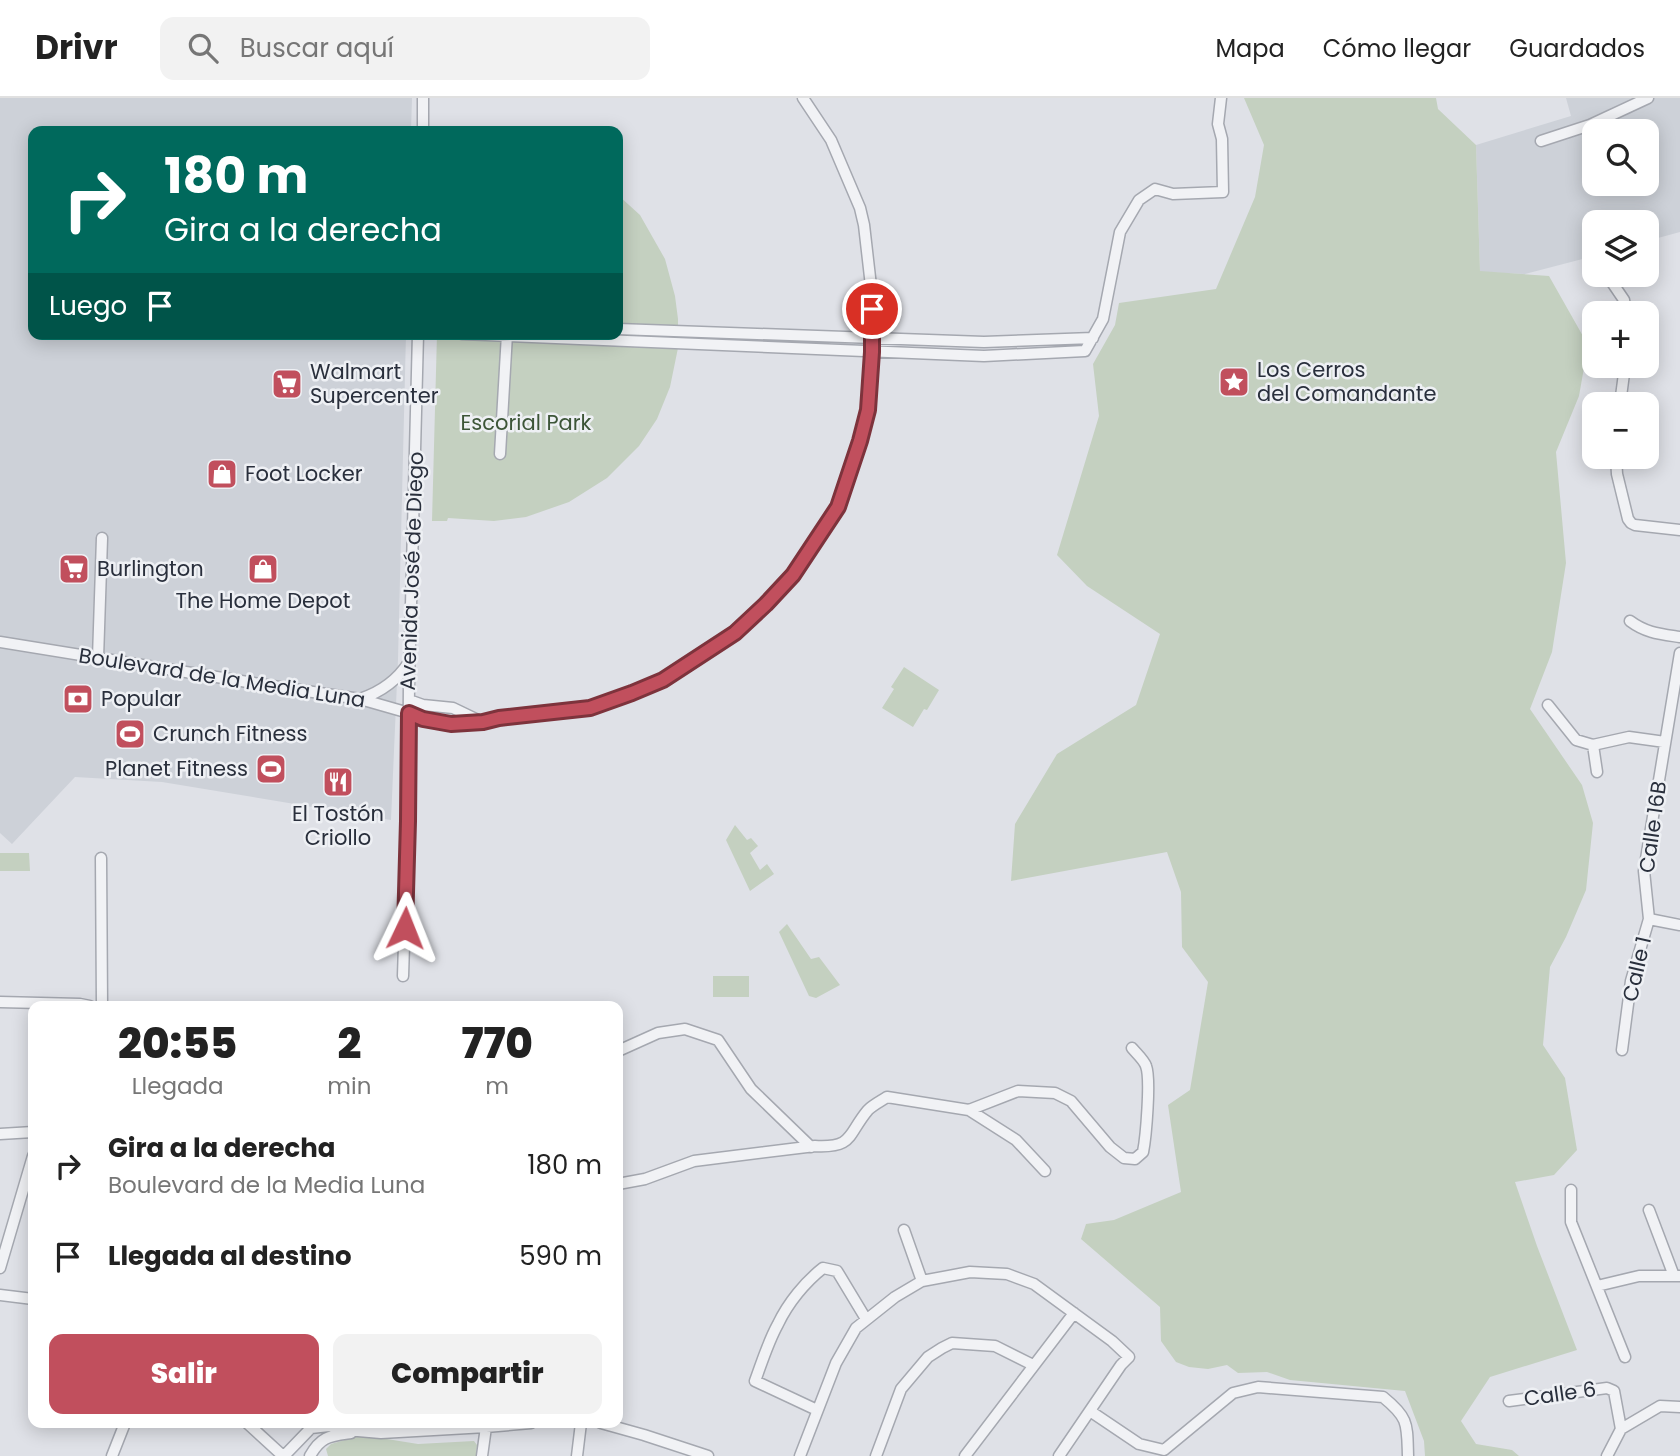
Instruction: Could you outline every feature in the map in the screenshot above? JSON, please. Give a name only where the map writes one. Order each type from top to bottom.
[{"type":"street","points":[[423,98],[423,126]]},
{"type":"street","name":"Boulevard de la Media Luna","points":[[0,642],[360,699],[423,719],[451,724],[590,708],[663,680],[694,661],[735,633],[793,575],[838,507],[868,410],[873,339],[871,286],[860,208],[831,140],[803,98]]},
{"type":"street","points":[[614,340],[984,356],[1085,351],[1103,319],[1121,232],[1139,201],[1155,189],[1172,194],[1223,192],[1222,139],[1218,124],[1221,98]]},
{"type":"street","points":[[1541,141],[1590,125],[1647,98]]},
{"type":"street","points":[[623,329],[984,342],[1093,338]]},
{"type":"street","name":"Avenida José de Diego","points":[[403,976],[418,340]]},
{"type":"street","points":[[500,454],[507,340]]},
{"type":"street","points":[[1617,469],[1631,523],[1680,530]]},
{"type":"street","points":[[98,658],[102,538]]},
{"type":"street","points":[[1630,621],[1647,632],[1680,638]]},
{"type":"street","name":"Calle 16B","points":[[1649,919],[1644,871],[1680,653]]},
{"type":"street","points":[[360,699],[373,695],[390,684],[409,662]]},
{"type":"street","points":[[409,700],[423,705],[453,708],[483,722]]},
{"type":"street","points":[[1548,705],[1576,740],[1593,746],[1629,737],[1665,742]]},
{"type":"street","points":[[1593,746],[1597,772]]},
{"type":"street","points":[[101,858],[102,1001]]},
{"type":"street","name":"Calle 1","points":[[1622,1050],[1631,981],[1649,919],[1680,926]]},
{"type":"street","points":[[0,1002],[28,1003]]},
{"type":"street","points":[[623,1047],[657,1033],[685,1029],[718,1040],[751,1089],[811,1147]]},
{"type":"street","points":[[969,1110],[1018,1091],[1055,1093],[1071,1101],[1110,1147],[1124,1158],[1135,1159],[1143,1152],[1147,1089],[1146,1065],[1132,1048]]},
{"type":"street","points":[[623,1183],[645,1179],[694,1161],[811,1147],[832,1147],[846,1142],[870,1108],[887,1097],[969,1110],[1016,1140],[1045,1171]]},
{"type":"street","points":[[0,1135],[28,1132]]},
{"type":"street","points":[[0,1268],[28,1173]]},
{"type":"street","points":[[1571,1190],[1571,1222],[1625,1357]]},
{"type":"street","points":[[1597,1286],[1639,1276],[1677,1276],[1649,1210]]},
{"type":"street","points":[[904,1230],[922,1282]]},
{"type":"street","points":[[817,1410],[755,1381],[778,1324],[800,1290],[823,1268],[837,1271],[866,1319]]},
{"type":"street","points":[[800,1456],[836,1363],[856,1328],[895,1297],[922,1282],[970,1272],[1007,1274],[1034,1284],[1112,1341],[1129,1357],[1059,1456]]},
{"type":"street","points":[[0,1295],[28,1298]]},
{"type":"street","points":[[965,1456],[1074,1312]]},
{"type":"street","points":[[876,1456],[901,1389],[928,1357],[942,1348],[952,1343],[995,1346],[1033,1365]]},
{"type":"street","points":[[1090,1411],[1139,1444],[1145,1451],[1164,1450],[1233,1392],[1258,1387],[1383,1397],[1399,1409],[1406,1423],[1408,1456]]},
{"type":"street","name":"Calle 6","points":[[1509,1401],[1607,1388],[1614,1391],[1621,1429]]},
{"type":"street","points":[[1607,1456],[1621,1429],[1660,1406],[1680,1407]]},
{"type":"street","points":[[112,1456],[123,1428]]},
{"type":"street","points":[[252,1428],[283,1456],[313,1428]]},
{"type":"street","points":[[339,1428],[381,1433],[468,1428]]},
{"type":"street","points":[[482,1456],[486,1428]]},
{"type":"street","points":[[577,1456],[580,1428]]},
{"type":"street","points":[[621,1428],[708,1456]]},
{"type":"street","points":[[308,1430],[314,1437],[313,1453]]},
{"type":"street","points":[[313,1453],[327,1437],[358,1432]]},
{"type":"shaded area","points":[[0,98],[412,98],[411,126],[28,126],[28,340],[406,340],[391,820],[162,782],[75,777],[12,844],[0,833]]},
{"type":"shaded area","points":[[1566,98],[1680,98],[1680,232],[1659,238],[1659,210],[1582,210],[1582,259],[1525,274],[1480,272],[1476,145],[1571,116]]},
{"type":"green space","points":[[1244,98],[1436,98],[1438,109],[1476,145],[1480,271],[1549,276],[1582,334],[1582,378],[1579,396],[1556,452],[1566,563],[1552,652],[1530,709],[1582,785],[1593,823],[1586,890],[1550,967],[1543,1045],[1565,1078],[1577,1150],[1554,1175],[1515,1182],[1577,1350],[1490,1377],[1461,1421],[1476,1444],[1512,1450],[1519,1456],[1425,1456],[1424,1441],[1405,1391],[1290,1380],[1267,1372],[1238,1373],[1227,1365],[1208,1369],[1189,1367],[1176,1362],[1161,1341],[1160,1307],[1081,1239],[1086,1224],[1114,1220],[1181,1192],[1168,1105],[1190,1090],[1208,982],[1182,947],[1181,892],[1167,852],[1011,881],[1015,824],[1057,754],[1136,705],[1160,634],[1087,586],[1057,555],[1099,416],[1093,364],[1115,325],[1119,303],[1216,289],[1255,197],[1264,145]]},
{"type":"green space","name":"Escorial Park","points":[[623,200],[640,215],[665,259],[675,296],[678,348],[670,387],[657,419],[639,446],[607,478],[569,502],[526,517],[494,521],[448,518],[447,521],[432,521],[437,340],[623,340]]},
{"type":"green space","points":[[904,667],[939,690],[913,727],[882,708]]},
{"type":"green space","points":[[735,825],[747,840],[751,838],[758,846],[750,853],[760,870],[767,864],[774,874],[750,891],[726,840]]},
{"type":"green space","points":[[0,853],[29,853],[30,871],[0,871]]},
{"type":"green space","points":[[787,924],[811,959],[819,957],[840,985],[816,998],[809,996],[779,932]]},
{"type":"green space","points":[[713,976],[749,976],[749,997],[713,997]]},
{"type":"green space","points":[[362,1435],[418,1444],[474,1441],[477,1445],[476,1456],[328,1456],[326,1449],[331,1444]]},
{"type":"place","name":"Los Cerros del Comandante","points":[[1234,382]]},
{"type":"place","name":"Walmart Supercenter","points":[[287,384]]},
{"type":"place","name":"Foot Locker","points":[[222,474]]},
{"type":"place","name":"Burlington","points":[[74,569]]},
{"type":"place","name":"The Home Depot","points":[[263,569]]},
{"type":"place","name":"Popular","points":[[78,699]]},
{"type":"place","name":"Crunch Fitness","points":[[130,734]]},
{"type":"place","name":"Planet Fitness","points":[[271,769]]},
{"type":"place","name":"El Tostón Criollo","points":[[338,782]]},
{"type":"route","points":[[405,928],[409,713],[423,719],[451,724],[590,708],[663,680],[735,633],[793,575],[838,507],[868,410],[872,309]]}]
